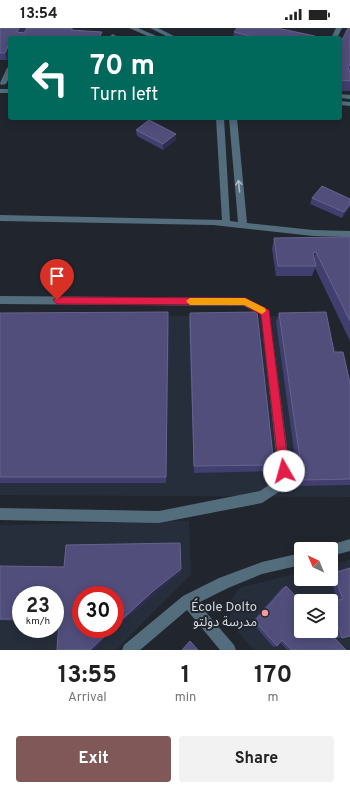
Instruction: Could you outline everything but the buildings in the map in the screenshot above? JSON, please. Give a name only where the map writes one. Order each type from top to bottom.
[{"type":"street","points":[[132,28],[153,36]]},
{"type":"street","points":[[153,28],[171,36]]},
{"type":"street","points":[[3,86],[8,73]]},
{"type":"street","points":[[220,120],[226,223]]},
{"type":"street","points":[[233,120],[243,225]]},
{"type":"street","points":[[0,218],[226,223],[313,233],[350,234]]},
{"type":"street","points":[[0,300],[245,302],[258,307],[266,313],[284,471],[279,485],[262,497],[159,517],[0,514]]},
{"type":"street","points":[[338,548],[350,545]]},
{"type":"street","points":[[129,650],[188,601],[224,582],[262,568],[294,560]]},
{"type":"street","points":[[188,601],[229,650]]},
{"type":"shaded area","points":[[0,314],[321,317],[350,379],[350,497],[0,495]]},
{"type":"shaded area","points":[[189,521],[191,574],[116,650],[0,650],[0,525]]},
{"type":"shaded area","name":"École Dolto مدرسة دولتو","points":[[350,560],[350,650],[254,650],[230,623],[229,604],[239,588],[294,574],[294,586],[338,586],[338,563]]},
{"type":"slow traffic","points":[[190,301],[245,302],[258,307],[262,311]]},
{"type":"place","name":"École Dolto مدرسة دولتو","points":[[265,613]]},
{"type":"route","points":[[57,300],[245,302],[258,307],[266,313],[284,471]]}]
